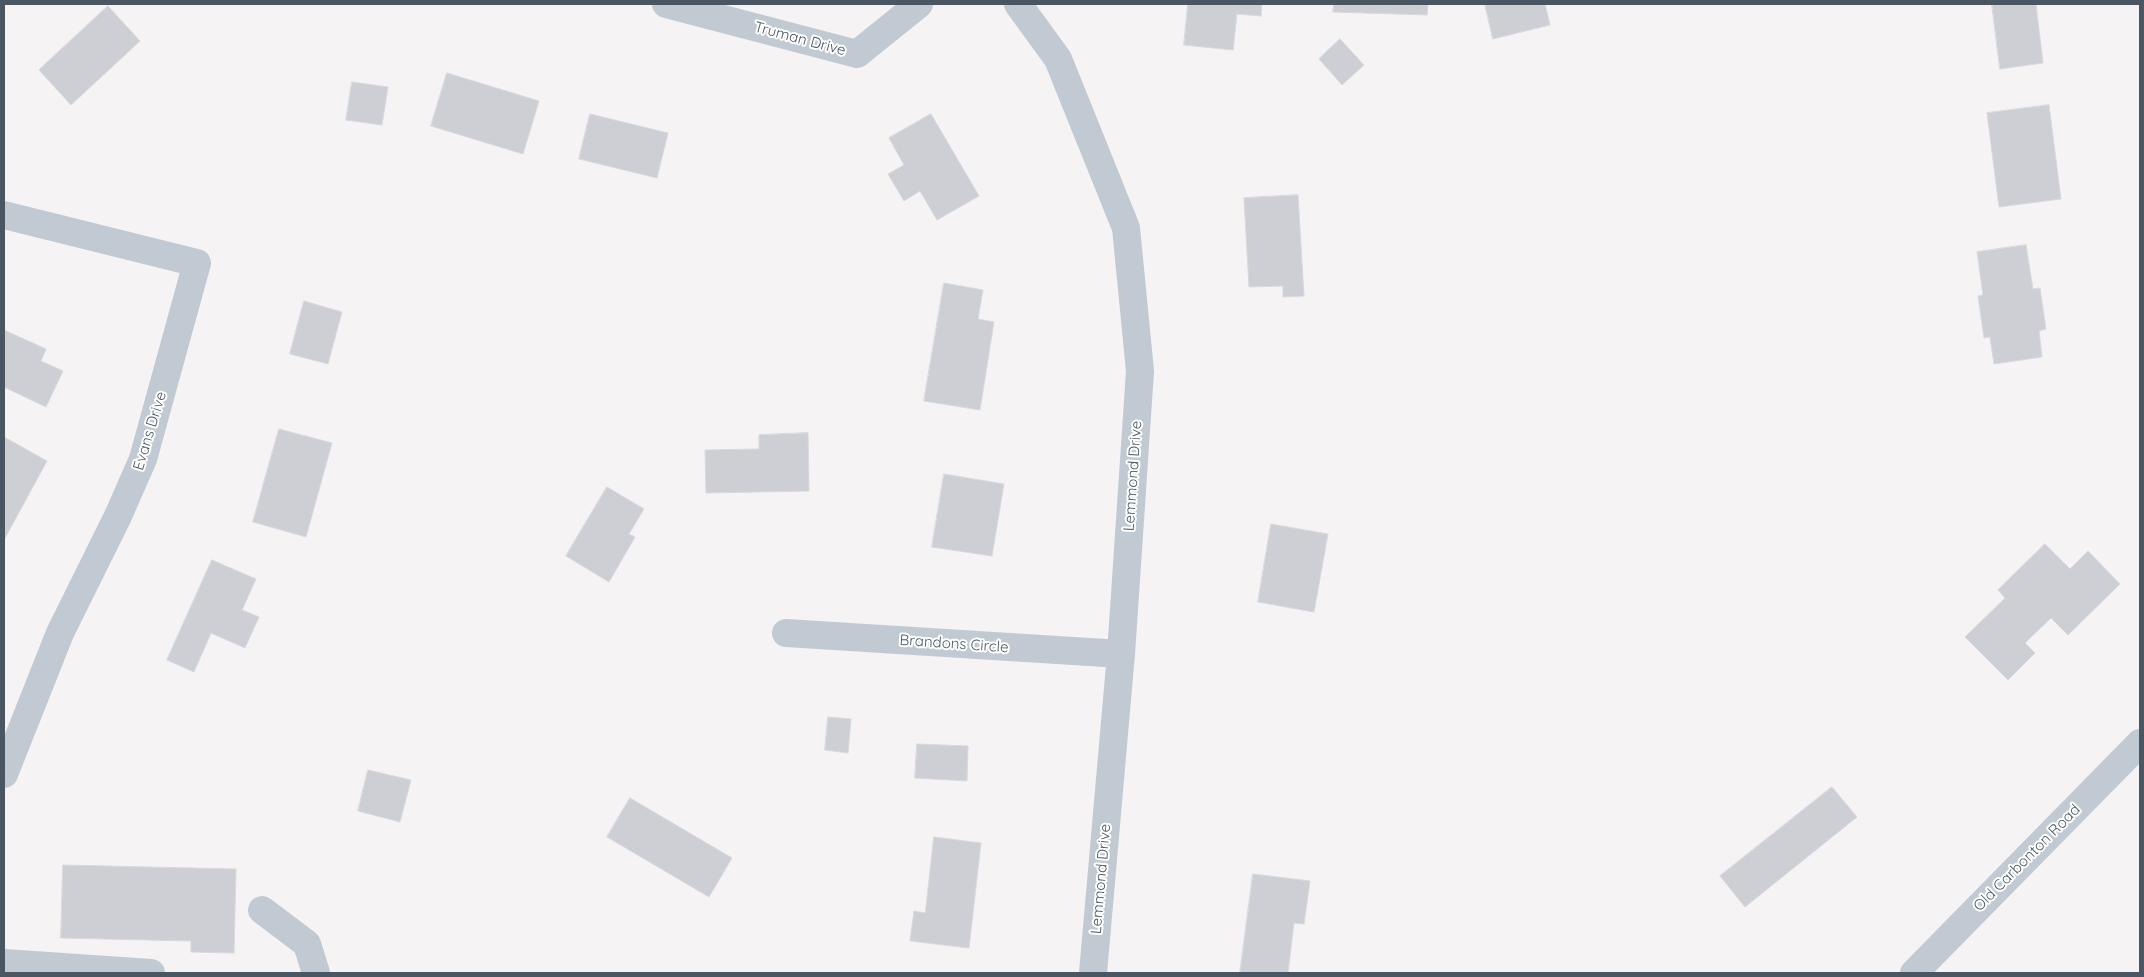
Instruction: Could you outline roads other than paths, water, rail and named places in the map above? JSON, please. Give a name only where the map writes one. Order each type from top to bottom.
[{"type":"street","name":"Truman Drive","points":[[666,4],[857,54],[919,4]]},
{"type":"street","name":"Lemmond Drive","points":[[1018,4],[1058,59],[1126,228],[1140,371],[1122,654],[1093,973]]},
{"type":"street","name":"Evans Drive","points":[[4,215],[197,264],[143,459],[118,516],[60,633],[4,774]]},
{"type":"street","name":"Brandons Circle","points":[[786,633],[1122,654]]},
{"type":"street","name":"Old Carbonton Road","points":[[1914,973],[2140,744]]},
{"type":"street","points":[[262,910],[307,944],[316,973]]},
{"type":"street","points":[[4,963],[151,973]]}]
